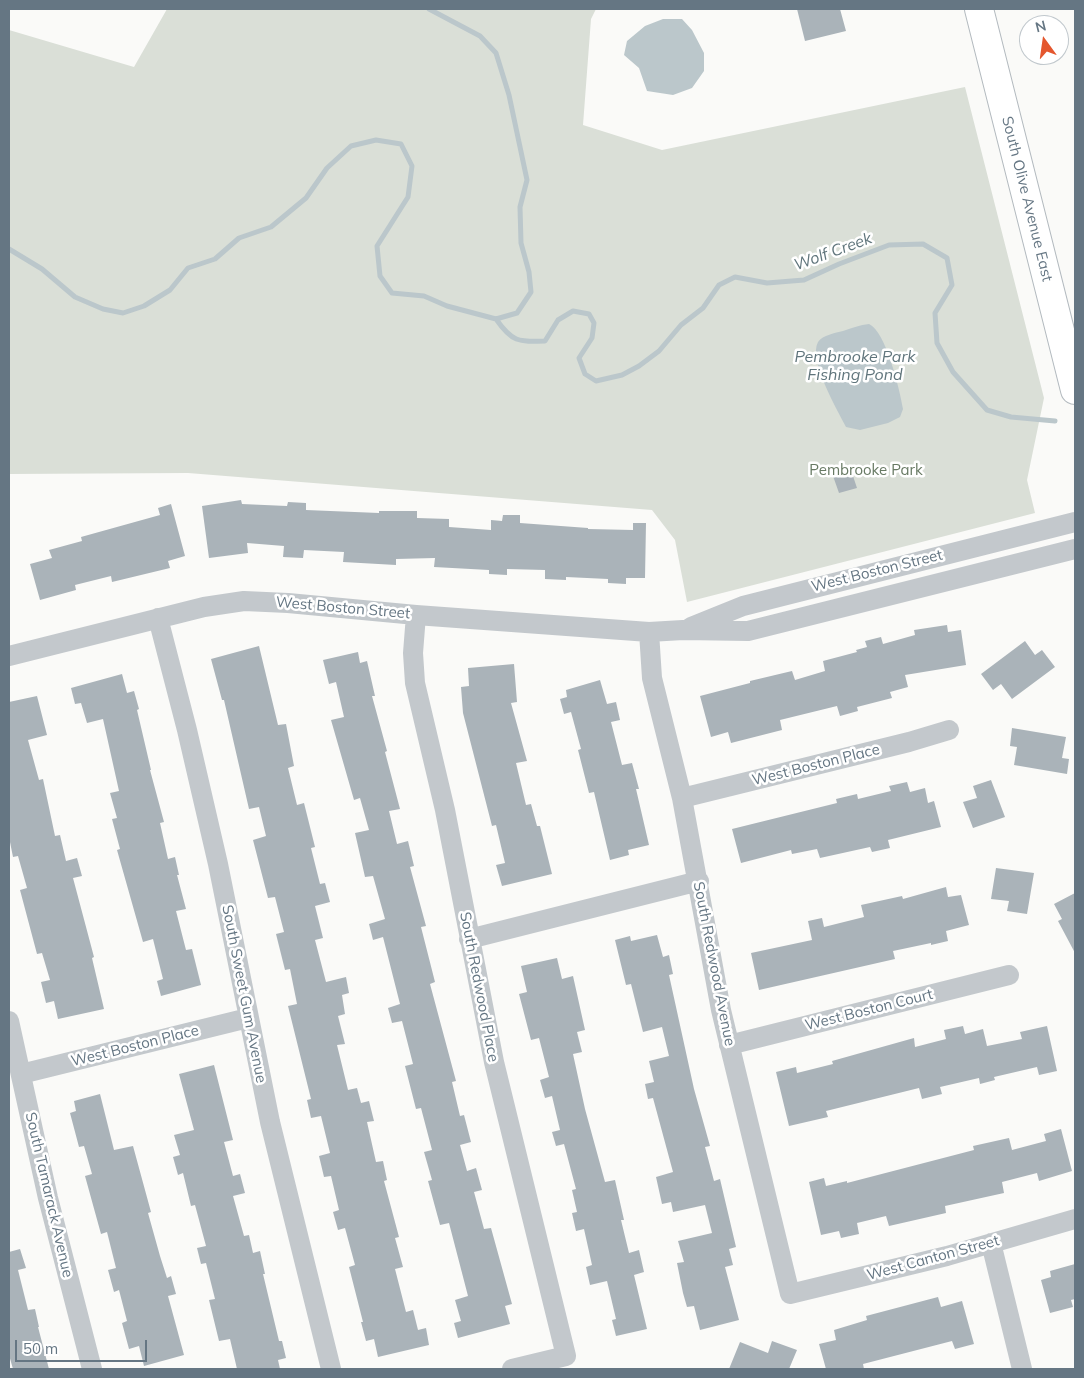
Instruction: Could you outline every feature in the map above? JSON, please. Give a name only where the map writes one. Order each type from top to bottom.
[{"type":"street","name":"South Olive Avenue East","points":[[979,9],[1075,390]]},
{"type":"street","name":"West Boston Street","points":[[683,630],[743,606],[1075,522]]},
{"type":"street","name":"West Boston Street","points":[[9,656],[204,607],[244,601],[650,632],[683,630],[748,631],[1075,549]]},
{"type":"street","name":"South Redwood Place","points":[[416,615],[413,653],[415,683],[445,810],[494,1062],[566,1356],[512,1369]]},
{"type":"street","name":"South Sweet Gum Avenue","points":[[158,618],[187,730],[218,864],[276,1150],[331,1369]]},
{"type":"street","name":"South Redwood Avenue","points":[[650,632],[652,678],[682,798],[729,1045],[790,1294]]},
{"type":"street","name":"West Boston Place","points":[[682,798],[909,742],[949,730]]},
{"type":"street","points":[[469,939],[698,881]]},
{"type":"street","name":"West Boston Court","points":[[729,1045],[1009,975]]},
{"type":"street","name":"West Boston Place","points":[[21,1074],[248,1018]]},
{"type":"street","name":"South Tamarack Avenue","points":[[9,1021],[48,1198],[92,1369]]},
{"type":"street","name":"West Canton Street","points":[[790,1294],[938,1258],[1075,1219]]},
{"type":"street","points":[[991,1243],[1022,1369]]},
{"type":"green space","name":"Pembrooke Park","points":[[167,9],[596,9],[591,19],[583,125],[662,150],[965,87],[1044,398],[1027,480],[1035,513],[687,602],[675,540],[652,510],[188,473],[9,474],[9,30],[134,67]]},
{"type":"water","points":[[663,19],[682,19],[692,30],[704,53],[704,71],[692,88],[673,95],[647,91],[639,68],[624,55],[627,41],[645,26]]},
{"type":"water","name":"Pembrooke Park Fishing Pond","points":[[869,324],[875,329],[886,349],[899,389],[903,409],[900,417],[888,423],[860,430],[846,427],[820,372],[816,350],[818,342],[826,336]]},
{"type":"building","points":[[797,9],[840,9],[846,31],[805,41]]},
{"type":"building","points":[[851,470],[857,488],[839,493],[833,476]]},
{"type":"building","points":[[241,500],[242,504],[287,506],[288,502],[306,503],[306,510],[379,513],[379,511],[417,511],[417,518],[449,519],[449,527],[491,530],[491,520],[502,521],[503,515],[520,515],[520,523],[588,529],[633,530],[633,523],[646,523],[645,578],[626,578],[626,584],[608,583],[608,579],[566,577],[566,580],[545,579],[545,570],[507,569],[507,575],[489,574],[489,570],[434,567],[435,558],[396,559],[396,565],[343,562],[344,552],[304,550],[303,558],[283,557],[284,546],[247,543],[248,553],[209,558],[202,506]]},
{"type":"building","points":[[171,504],[185,556],[168,561],[170,568],[112,582],[111,576],[75,585],[76,590],[40,600],[30,564],[52,558],[49,550],[82,541],[81,537],[160,515],[158,508]]},
{"type":"building","points":[[947,625],[948,632],[961,630],[966,665],[905,675],[908,687],[890,692],[892,698],[857,707],[858,711],[840,716],[837,706],[780,720],[782,730],[731,743],[728,732],[711,737],[700,696],[792,671],[795,680],[825,671],[823,661],[857,652],[856,650],[867,647],[865,641],[881,637],[883,644],[915,635],[914,630]]},
{"type":"building","points":[[1025,641],[1035,655],[1042,650],[1055,667],[1012,699],[1001,684],[993,690],[981,674]]},
{"type":"building","points":[[259,646],[278,725],[286,724],[294,766],[288,768],[297,805],[304,803],[315,847],[311,848],[320,884],[325,883],[330,902],[315,906],[323,938],[315,940],[326,982],[346,977],[349,993],[342,995],[345,1014],[338,1016],[345,1044],[337,1045],[348,1090],[357,1088],[361,1103],[369,1101],[374,1121],[367,1122],[376,1162],[383,1161],[387,1180],[384,1181],[399,1237],[395,1238],[403,1267],[395,1269],[406,1312],[413,1310],[418,1330],[426,1328],[429,1345],[378,1357],[374,1339],[366,1341],[349,1267],[355,1265],[345,1228],[338,1230],[333,1212],[339,1210],[331,1176],[324,1177],[319,1156],[330,1153],[321,1116],[311,1118],[307,1100],[311,1099],[288,1006],[297,1004],[290,969],[285,970],[276,934],[284,932],[275,897],[268,898],[253,840],[266,836],[259,807],[249,809],[224,700],[222,700],[211,659]]},
{"type":"building","points":[[358,652],[360,663],[367,661],[375,696],[372,696],[400,809],[389,811],[397,844],[408,841],[414,866],[410,867],[426,926],[421,927],[435,982],[430,984],[456,1081],[452,1082],[460,1116],[464,1115],[471,1142],[460,1145],[467,1171],[476,1168],[482,1190],[474,1192],[484,1229],[491,1228],[512,1304],[505,1306],[510,1324],[458,1338],[454,1323],[461,1321],[455,1300],[468,1296],[449,1223],[440,1225],[428,1181],[432,1180],[424,1152],[432,1150],[421,1108],[416,1109],[405,1066],[413,1064],[402,1021],[392,1023],[388,1008],[400,1004],[383,937],[373,940],[369,924],[385,919],[373,876],[365,877],[355,833],[369,830],[360,798],[354,800],[331,720],[344,717],[336,682],[329,684],[323,660]]},
{"type":"building","points":[[514,664],[517,702],[511,703],[527,761],[516,763],[526,805],[531,804],[537,826],[540,826],[552,874],[502,886],[496,865],[505,863],[496,825],[492,826],[463,713],[461,687],[469,686],[468,668]]},
{"type":"building","points":[[122,674],[127,693],[134,691],[139,709],[137,710],[150,770],[164,822],[160,823],[168,859],[175,857],[179,875],[177,875],[186,909],[176,911],[186,950],[192,949],[201,985],[161,996],[157,981],[163,979],[153,939],[143,942],[117,850],[120,849],[112,819],[117,818],[110,793],[119,791],[103,719],[87,723],[81,703],[75,704],[71,688]]},
{"type":"building","points":[[600,680],[607,704],[616,702],[620,720],[611,722],[622,765],[632,763],[639,789],[636,789],[649,845],[628,850],[629,855],[610,860],[594,792],[589,793],[578,750],[581,749],[571,712],[564,714],[560,699],[567,697],[566,690]]},
{"type":"building","points":[[37,696],[47,735],[28,740],[39,780],[43,779],[55,836],[60,835],[66,861],[77,858],[82,876],[73,878],[94,957],[92,958],[104,1009],[58,1019],[54,1001],[46,1003],[41,982],[50,980],[42,953],[37,954],[20,890],[27,888],[18,856],[13,857],[9,837],[9,702]]},
{"type":"building","points":[[1012,728],[1066,737],[1062,758],[1069,759],[1067,774],[1014,765],[1017,747],[1010,746]]},
{"type":"building","points":[[991,780],[1005,817],[973,828],[963,802],[977,798],[973,786]]},
{"type":"building","points":[[907,782],[910,792],[925,788],[928,803],[934,801],[941,827],[888,840],[890,848],[872,852],[870,847],[820,858],[817,849],[792,854],[791,850],[741,863],[732,829],[837,803],[836,799],[857,794],[858,799],[891,791],[889,786]]},
{"type":"building","points":[[996,868],[1034,873],[1027,914],[1007,911],[1009,901],[991,899]]},
{"type":"building","points":[[946,887],[948,897],[961,895],[969,925],[946,931],[948,941],[893,951],[895,959],[759,990],[751,953],[812,940],[808,921],[822,918],[824,927],[864,917],[861,905],[902,896],[903,899]]},
{"type":"building","points":[[1075,893],[1075,953],[1058,921],[1062,919],[1054,904]]},
{"type":"building","points":[[657,935],[663,957],[669,955],[673,974],[669,975],[694,1089],[710,1146],[705,1147],[714,1181],[720,1179],[736,1247],[729,1249],[733,1265],[725,1267],[739,1320],[700,1330],[694,1306],[687,1307],[683,1293],[677,1263],[684,1262],[678,1241],[712,1233],[705,1205],[673,1212],[671,1202],[662,1204],[656,1177],[673,1172],[653,1098],[648,1099],[645,1084],[654,1082],[649,1061],[669,1056],[662,1027],[643,1032],[631,984],[626,985],[615,940],[630,936],[631,941]]},
{"type":"building","points":[[557,958],[562,979],[573,976],[585,1030],[577,1032],[582,1052],[573,1054],[585,1109],[605,1182],[615,1180],[624,1220],[621,1220],[629,1253],[639,1250],[644,1272],[634,1275],[647,1329],[616,1336],[612,1320],[616,1319],[607,1281],[590,1285],[586,1267],[592,1265],[584,1229],[576,1231],[572,1213],[577,1212],[572,1190],[576,1189],[564,1144],[556,1146],[552,1132],[560,1130],[552,1096],[545,1098],[540,1080],[549,1077],[539,1038],[531,1040],[519,994],[527,992],[521,966]]},
{"type":"building","points":[[963,1026],[965,1034],[983,1029],[987,1046],[1022,1039],[1020,1032],[1047,1026],[1057,1071],[1039,1075],[1037,1067],[994,1077],[995,1080],[980,1084],[979,1078],[940,1087],[942,1094],[922,1099],[919,1088],[826,1111],[828,1117],[789,1126],[776,1072],[796,1067],[797,1073],[833,1064],[832,1061],[914,1038],[915,1047],[946,1039],[944,1030]]},
{"type":"building","points":[[214,1065],[233,1140],[224,1142],[233,1176],[240,1174],[245,1193],[233,1196],[244,1236],[249,1235],[253,1253],[260,1251],[265,1274],[263,1274],[279,1341],[282,1341],[286,1358],[278,1360],[280,1369],[237,1369],[230,1339],[219,1341],[209,1300],[215,1299],[206,1263],[201,1264],[197,1248],[206,1246],[195,1205],[191,1206],[183,1173],[178,1175],[173,1157],[180,1155],[174,1135],[194,1130],[179,1074]]},
{"type":"building","points":[[100,1094],[114,1150],[133,1146],[151,1212],[148,1213],[160,1256],[167,1278],[171,1276],[176,1294],[168,1296],[184,1355],[144,1366],[139,1346],[129,1349],[122,1323],[127,1321],[119,1290],[114,1292],[108,1270],[116,1268],[107,1232],[101,1234],[85,1176],[92,1174],[84,1146],[79,1147],[70,1113],[76,1111],[74,1101]]},
{"type":"building","points":[[1061,1129],[1072,1171],[1039,1181],[1037,1173],[1002,1182],[1004,1193],[945,1206],[946,1213],[889,1226],[886,1216],[857,1223],[859,1234],[841,1238],[839,1231],[821,1235],[809,1182],[824,1178],[826,1186],[847,1181],[847,1183],[974,1150],[973,1146],[1009,1138],[1012,1150],[1046,1141],[1044,1134]]},
{"type":"building","points":[[20,1249],[26,1268],[18,1270],[28,1310],[35,1309],[49,1369],[13,1369],[9,1355],[9,1252]]},
{"type":"building","points":[[1075,1264],[1075,1299],[1071,1300],[1073,1307],[1050,1313],[1041,1280],[1051,1277],[1050,1271]]},
{"type":"building","points":[[938,1297],[941,1307],[962,1301],[974,1344],[955,1349],[952,1341],[863,1364],[864,1369],[826,1369],[819,1344],[836,1340],[834,1330],[867,1320],[866,1316]]},
{"type":"building","points":[[772,1341],[797,1350],[789,1369],[729,1369],[740,1342],[768,1353]]},
{"type":"waterway","points":[[9,249],[42,269],[75,297],[103,309],[123,313],[144,306],[170,290],[188,268],[215,259],[239,238],[271,227],[306,198],[327,168],[351,146],[376,140],[401,144],[412,166],[408,197],[377,246],[380,276],[392,293],[424,296],[447,306],[496,319],[517,313],[531,292],[529,272],[521,243],[520,207],[527,180],[509,95],[496,53],[480,36],[429,9]]},
{"type":"waterway","name":"Wolf Creek","points":[[496,319],[516,339],[522,341],[545,341],[558,320],[573,311],[589,314],[594,323],[592,338],[579,358],[585,374],[596,381],[622,375],[639,366],[659,351],[681,325],[703,308],[719,285],[735,277],[767,283],[804,280],[889,245],[923,244],[947,258],[952,285],[935,313],[937,343],[953,372],[987,410],[1011,417],[1055,421]]}]
